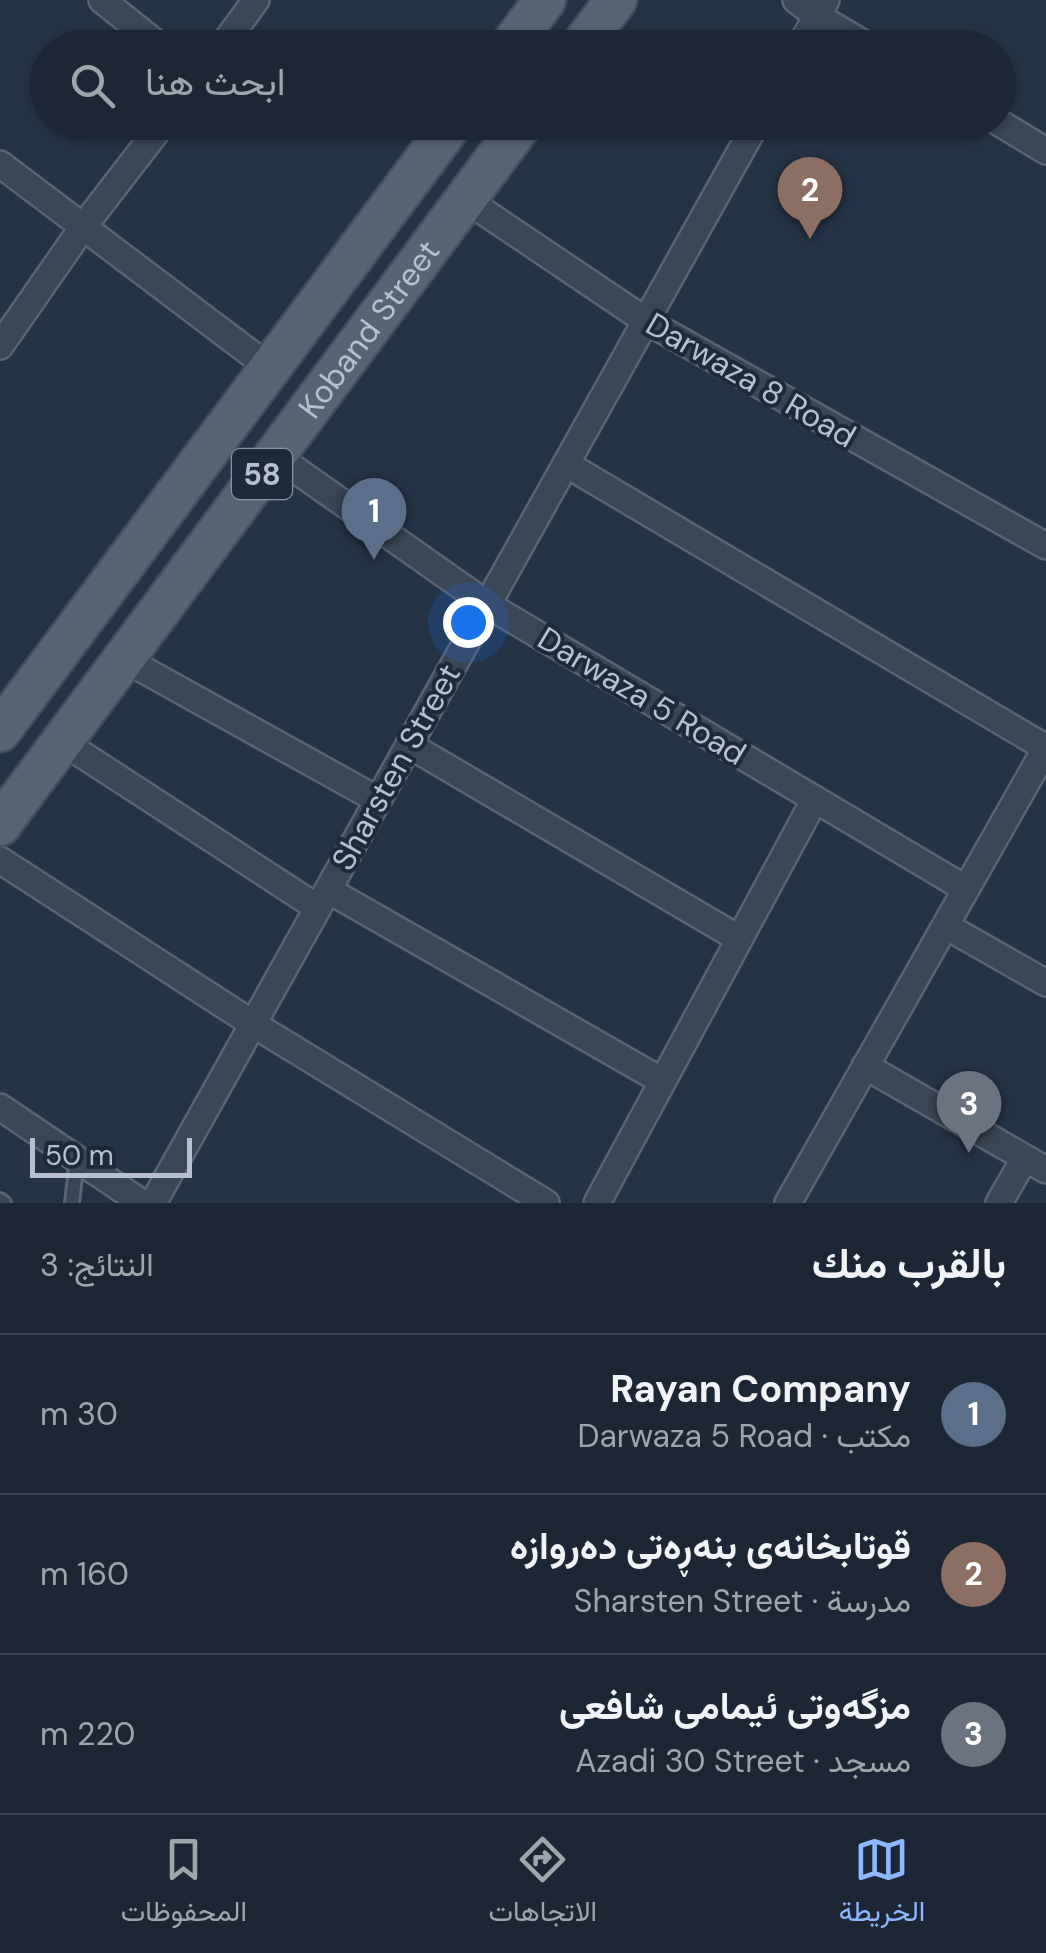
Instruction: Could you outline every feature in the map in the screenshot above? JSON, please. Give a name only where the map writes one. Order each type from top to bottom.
[{"type":"main road","points":[[522,30],[545,0]]},
{"type":"main road","points":[[594,30],[616,0]]},
{"type":"main road","name":"Koband Street","points":[[0,730],[440,140]]},
{"type":"main road","name":"Koband Street","points":[[0,825],[510,140]]},
{"type":"street","points":[[102,0],[140,30]]},
{"type":"street","points":[[234,30],[256,0]]},
{"type":"street","points":[[805,30],[813,5],[846,30]]},
{"type":"street","points":[[1016,132],[1046,150]]},
{"type":"street","points":[[0,346],[83,226],[150,140]]},
{"type":"street","name":"Sharsten Street","points":[[153,1203],[747,140]]},
{"type":"street","points":[[0,164],[270,368]]},
{"type":"street","name":"Darwaza 8 Road","points":[[465,199],[646,321],[1046,546]]},
{"type":"street","name":"Darwaza 5 Road","points":[[276,456],[488,604],[966,889]]},
{"type":"street","points":[[566,464],[1046,748],[788,1203]]},
{"type":"street","points":[[126,660],[378,800]]},
{"type":"street","points":[[63,742],[323,899],[662,1081]]},
{"type":"street","points":[[409,745],[738,938]]},
{"type":"street","points":[[597,1203],[815,799]]},
{"type":"street","points":[[0,860],[253,1024],[546,1203]]},
{"type":"street","points":[[946,926],[1046,983]]},
{"type":"street","points":[[866,1066],[1036,1164],[999,1203]]},
{"type":"street","points":[[0,1106],[142,1203]]},
{"type":"lane","points":[[72,1203],[77,1159]]},
{"type":"place","name":"قوتابخانەی بنەڕەتی دەروازە","points":[[810,239]]},
{"type":"place","name":"Rayan Company","points":[[374,560]]},
{"type":"place","name":"مزگەوتی ئیمامی شافعی","points":[[969,1153]]}]
